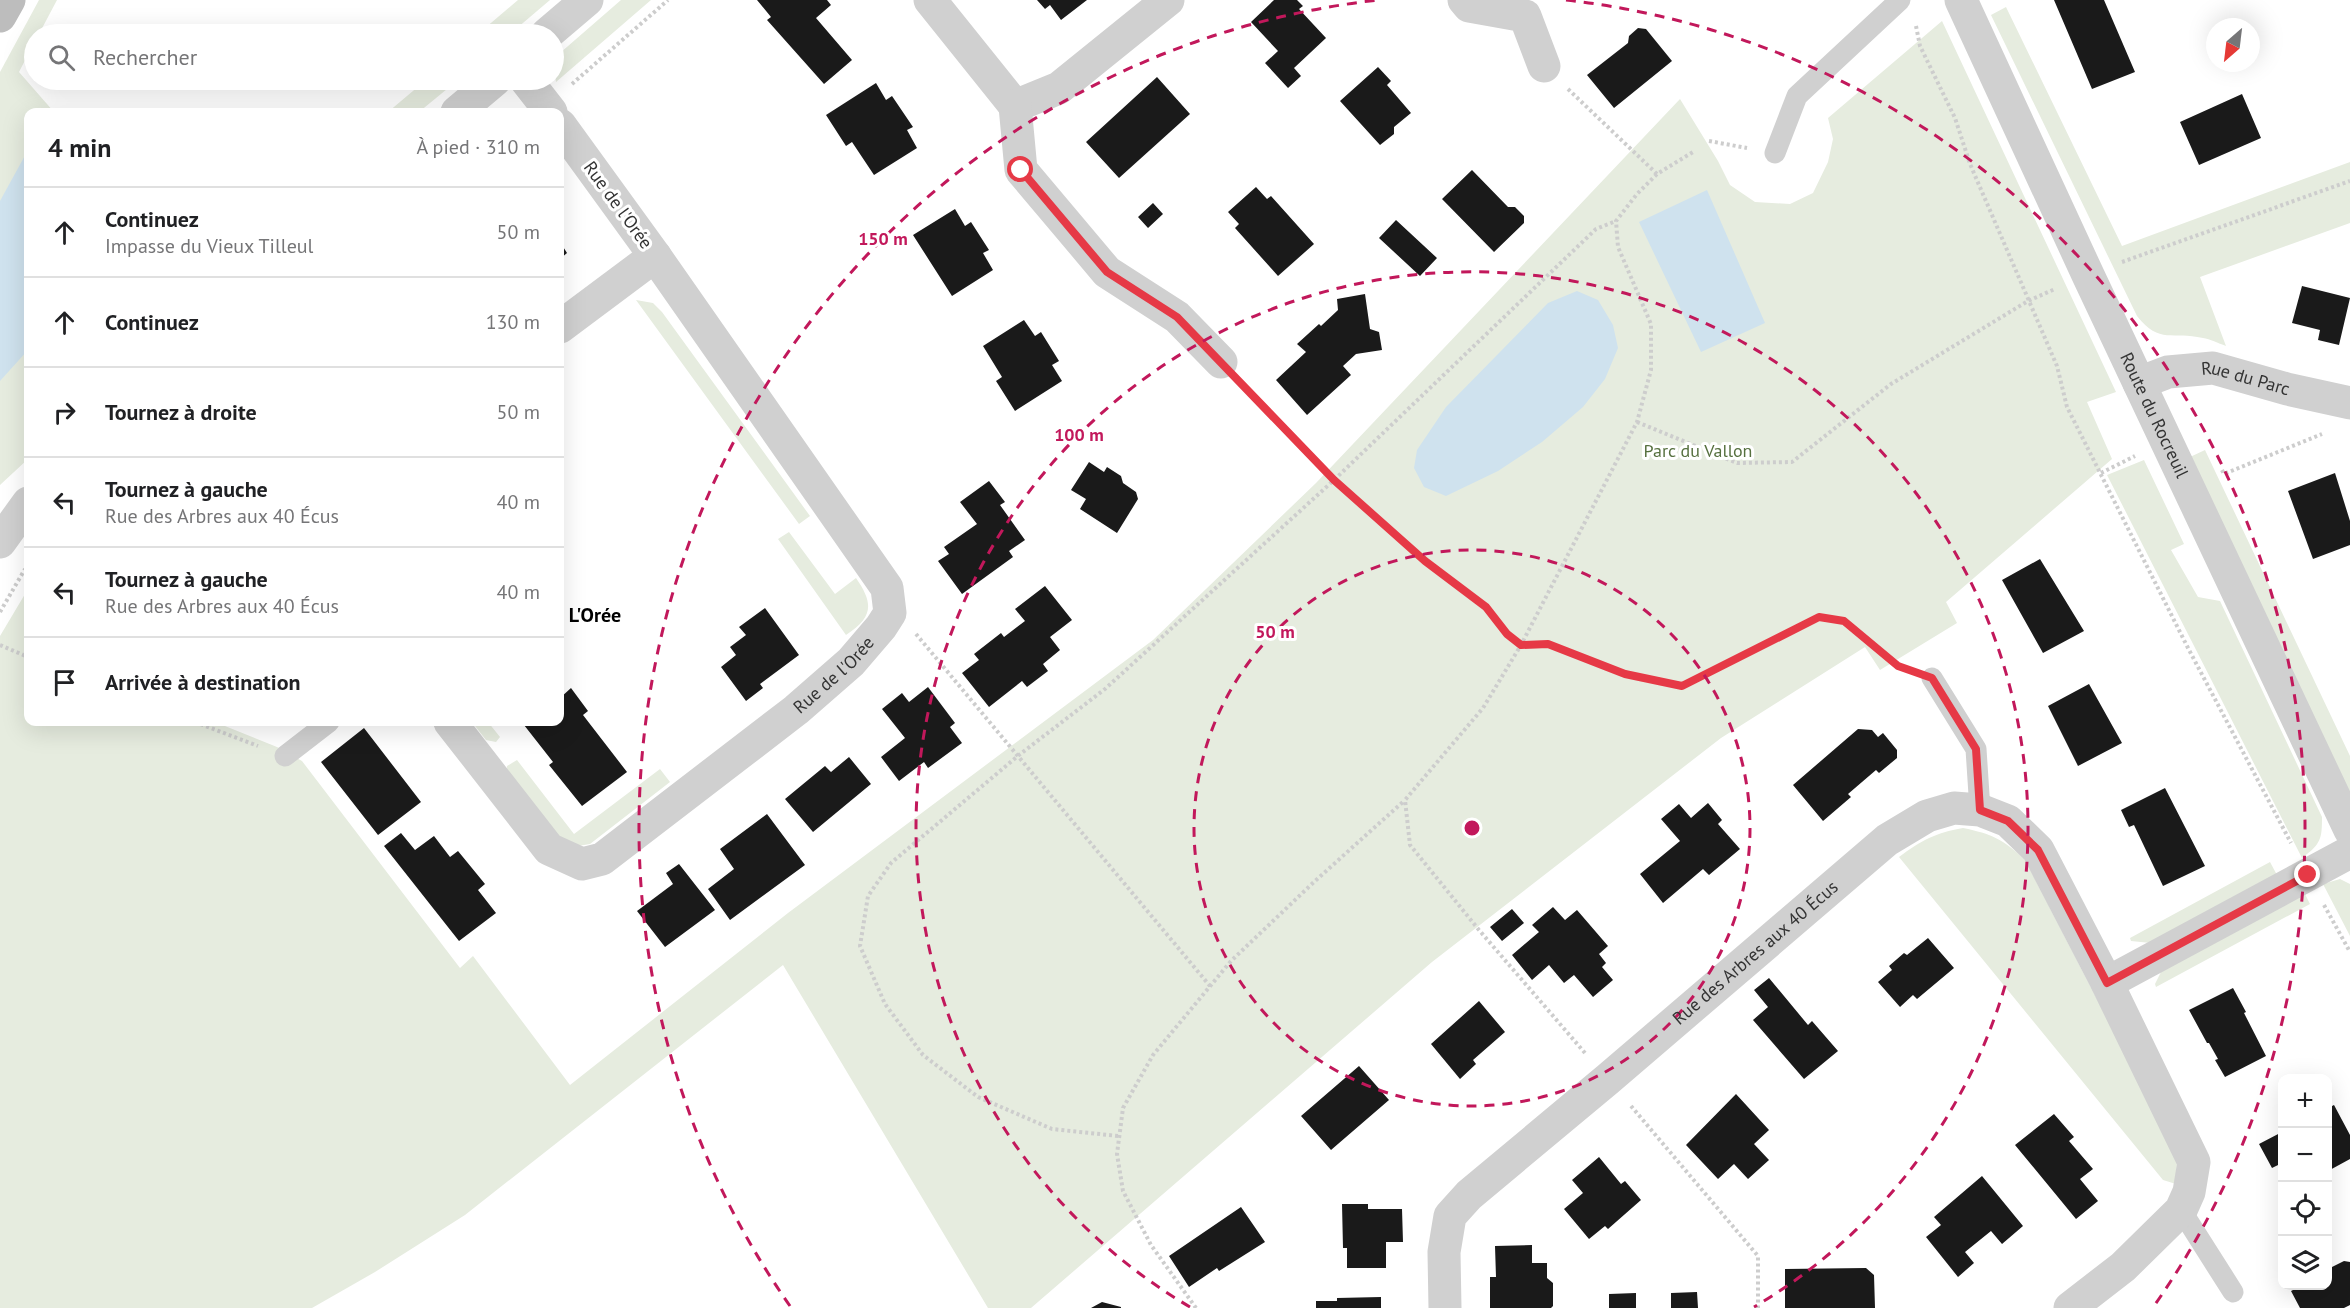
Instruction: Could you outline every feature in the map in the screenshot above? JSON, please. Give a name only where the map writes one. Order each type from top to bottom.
[{"type":"main road","points":[[0,16],[9,0]]},
{"type":"street","points":[[559,24],[587,0]]},
{"type":"street","points":[[930,0],[1015,106],[1021,170],[1107,272],[1177,317],[1221,362]]},
{"type":"street","points":[[1015,106],[1059,88],[1168,0]]},
{"type":"street","points":[[1464,0],[1469,6],[1525,16],[1544,66]]},
{"type":"street","name":"Route du Rocreuil","points":[[1961,0],[2350,830]]},
{"type":"street","points":[[462,108],[483,90]]},
{"type":"street","points":[[540,90],[557,102]]},
{"type":"street","name":"Rue de l'Orée","points":[[453,726],[549,849],[582,864],[602,859],[796,710],[851,662],[890,613],[887,588],[655,256],[564,131]]},
{"type":"street","name":"Rue de l'Orée","points":[[564,324],[655,256]]},
{"type":"street","name":"Rue du Parc","points":[[2139,383],[2168,372],[2213,368],[2287,389],[2350,402]]},
{"type":"street","points":[[0,542],[24,509]]},
{"type":"street","name":"Rue des Arbres aux 40 Écus","points":[[1445,1308],[1444,1252],[1450,1216],[1469,1195],[1887,840],[1927,816],[1954,808],[1980,810],[2008,821],[2038,850],[2107,983],[2194,1162],[2189,1192],[2181,1210],[2122,1267],[2070,1308]]},
{"type":"street","points":[[2107,983],[2350,852]]},
{"type":"lane","points":[[1775,153],[1797,96],[1899,0]]},
{"type":"lane","points":[[1932,678],[1976,749],[1980,810]]},
{"type":"lane","points":[[285,756],[324,726]]},
{"type":"lane","points":[[2181,1210],[2234,1292]]},
{"type":"path","points":[[557,102],[668,0]]},
{"type":"path","points":[[1914,18],[1920,46],[1955,118],[1970,164],[2057,366],[2067,407],[2188,648],[2350,952]]},
{"type":"path","points":[[1544,66],[1657,174]]},
{"type":"path","points":[[1709,141],[1775,153]]},
{"type":"path","points":[[1118,1136],[1053,1130],[978,1097],[923,1055],[885,1004],[860,946],[868,896],[891,863],[1019,755],[1105,689],[1334,480],[1596,229],[1616,221],[1637,194],[1657,174],[1693,152]]},
{"type":"path","points":[[2118,264],[2350,181]]},
{"type":"path","points":[[1196,1308],[1151,1245],[1123,1191],[1117,1154],[1123,1108],[1153,1055],[1231,961],[1315,880],[1405,800],[1483,708],[1521,645],[1637,422],[1651,370],[1651,324],[1617,247],[1616,221]]},
{"type":"path","points":[[1637,422],[1737,462],[1792,462],[1892,384],[2028,301],[2064,285]]},
{"type":"path","points":[[1221,362],[1334,480],[1425,561],[1486,607],[1507,634],[1521,645],[1548,644],[1625,674],[1682,686],[1819,617],[1844,621],[1898,666],[1932,678]]},
{"type":"path","points":[[2219,464],[2224,474],[2328,432]]},
{"type":"path","points":[[0,612],[24,570]]},
{"type":"path","points":[[890,613],[921,638],[1210,986]]},
{"type":"path","points":[[0,645],[24,655]]},
{"type":"path","points":[[206,726],[285,756]]},
{"type":"path","points":[[1405,800],[1410,845],[1479,930],[1758,1256],[1758,1308]]},
{"type":"green space","points":[[39,0],[57,0],[44,24],[26,24]]},
{"type":"green space","points":[[518,0],[550,0],[522,24],[490,24]]},
{"type":"green space","points":[[621,0],[651,0],[564,75],[564,50]]},
{"type":"green space","points":[[2006,7],[2122,246],[2350,162],[2350,223],[2200,277],[2226,346],[2192,336],[2167,335],[2153,331],[2137,316],[1991,15]]},
{"type":"green space","name":"Parc du Vallon","points":[[1942,21],[2116,392],[2087,402],[2112,459],[1946,602],[1957,623],[1880,670],[1865,647],[1721,738],[1432,962],[1031,1308],[988,1308],[783,965],[465,1215],[375,1272],[312,1308],[0,1308],[0,636],[24,596],[24,726],[225,726],[277,747],[302,761],[460,968],[473,956],[570,1085],[788,913],[1153,640],[1316,483],[1680,99],[1730,185],[1755,202],[1790,204],[1813,193],[1828,162],[1833,139],[1828,118]]},
{"type":"green space","points":[[24,28],[24,62],[19,72],[24,78],[24,90],[35,90],[50,108],[24,108],[24,463],[0,485],[0,72]]},
{"type":"green space","points":[[414,90],[446,90],[424,108],[393,108]]},
{"type":"green space","points":[[636,300],[653,303],[662,312],[810,516],[799,524]]},
{"type":"green space","points":[[2205,450],[2350,756],[2350,796],[2190,457]]},
{"type":"green space","points":[[2144,460],[2184,544],[2171,550],[2198,597],[2220,601],[2322,817],[2322,831],[2317,845],[2302,858],[2107,475]]},
{"type":"green space","points":[[789,532],[835,594],[856,578],[862,587],[868,603],[866,616],[846,635],[778,539]]},
{"type":"green space","points":[[475,726],[491,726],[500,737],[496,742],[486,740]]},
{"type":"green space","points":[[517,760],[574,834],[660,769],[670,782],[590,844],[578,846],[563,843],[506,775],[507,766]]},
{"type":"green space","points":[[1963,828],[1997,838],[2025,860],[2159,1119],[2177,1162],[2176,1184],[2163,1180],[1899,857],[1929,838]]},
{"type":"green space","points":[[2270,862],[2277,875],[2151,943],[2131,941],[2130,938]]},
{"type":"green space","points":[[2340,879],[2350,884],[2350,936],[2323,884]]},
{"type":"green space","points":[[2303,890],[2310,904],[2156,987],[2155,984],[2164,966]]},
{"type":"water","points":[[24,157],[24,354],[0,381],[0,201]]},
{"type":"water","points":[[1707,190],[1765,323],[1701,352],[1639,222]]},
{"type":"water","points":[[1577,291],[1598,300],[1613,325],[1618,348],[1605,379],[1583,407],[1542,442],[1498,471],[1446,496],[1424,487],[1414,468],[1417,450],[1446,407],[1548,303]]},
{"type":"building","points":[[757,0],[827,0],[831,5],[816,18],[852,60],[824,84],[767,20],[771,17]]},
{"type":"building","points":[[1037,0],[1087,0],[1061,20],[1050,5],[1045,9]]},
{"type":"building","points":[[1274,0],[1297,0],[1303,6],[1299,9],[1326,38],[1294,68],[1301,76],[1288,88],[1265,63],[1278,51],[1251,22]]},
{"type":"building","points":[[2054,0],[2104,0],[2135,72],[2092,89]]},
{"type":"building","points":[[1638,28],[1646,29],[1672,61],[1614,108],[1587,75],[1628,43],[1629,36]]},
{"type":"building","points":[[1378,67],[1391,81],[1387,85],[1411,113],[1394,127],[1394,134],[1380,145],[1340,101]]},
{"type":"building","points":[[1157,77],[1190,114],[1119,178],[1086,142]]},
{"type":"building","points":[[876,83],[886,100],[892,96],[913,127],[907,130],[917,148],[874,175],[852,142],[846,146],[826,115]]},
{"type":"building","points":[[2242,94],[2261,138],[2199,165],[2180,122]]},
{"type":"building","points":[[1472,170],[1508,207],[1515,207],[1524,216],[1524,223],[1494,252],[1442,199]]},
{"type":"building","points":[[1256,187],[1267,199],[1271,196],[1314,244],[1278,276],[1235,228],[1239,224],[1228,212]]},
{"type":"building","points":[[1153,203],[1163,214],[1148,228],[1138,217]]},
{"type":"building","points":[[955,209],[965,226],[971,222],[989,250],[983,253],[993,270],[952,296],[913,235]]},
{"type":"building","points":[[1396,220],[1437,258],[1420,276],[1379,238]]},
{"type":"building","points":[[2302,286],[2350,298],[2339,345],[2318,340],[2320,330],[2292,323]]},
{"type":"building","points":[[1365,294],[1370,329],[1379,332],[1382,350],[1356,354],[1343,366],[1351,375],[1307,415],[1276,380],[1306,352],[1297,344],[1338,310],[1337,299]]},
{"type":"building","points":[[1024,320],[1035,336],[1041,332],[1059,361],[1052,365],[1062,381],[1015,411],[996,381],[1002,377],[983,346]]},
{"type":"building","points":[[1089,462],[1104,472],[1107,467],[1121,476],[1123,483],[1136,492],[1138,499],[1117,533],[1080,509],[1086,499],[1071,490]]},
{"type":"building","points":[[2335,473],[2350,521],[2350,545],[2313,559],[2288,491]]},
{"type":"building","points":[[989,481],[1005,502],[1000,505],[1025,540],[1009,551],[1013,557],[962,594],[938,561],[949,554],[944,547],[977,524],[960,502]]},
{"type":"building","points":[[2040,559],[2084,631],[2043,653],[2002,580]]},
{"type":"building","points":[[1045,586],[1072,620],[1050,637],[1060,650],[1043,664],[1048,671],[1027,687],[1022,681],[989,707],[962,673],[979,660],[974,654],[1001,633],[1004,637],[1025,621],[1015,609]]},
{"type":"building","points":[[765,608],[799,655],[760,684],[763,688],[746,701],[721,667],[736,655],[730,647],[746,635],[739,627]]},
{"type":"building","points":[[2089,684],[2122,743],[2078,766],[2048,706]]},
{"type":"building","points":[[928,687],[955,723],[950,727],[962,743],[928,768],[924,762],[899,781],[881,757],[905,738],[882,709],[902,693],[909,702]]},
{"type":"building","points":[[571,688],[588,711],[583,715],[627,772],[582,806],[549,765],[553,762],[525,726],[564,726],[564,694]]},
{"type":"building","points":[[364,728],[421,802],[378,835],[321,762]]},
{"type":"building","points":[[1858,729],[1872,730],[1878,737],[1883,733],[1897,750],[1897,758],[1879,773],[1876,770],[1848,794],[1851,797],[1823,821],[1793,785]]},
{"type":"building","points":[[849,757],[871,784],[813,832],[785,799],[825,766],[831,772]]},
{"type":"building","points":[[2165,788],[2205,866],[2163,886],[2134,825],[2129,827],[2121,810]]},
{"type":"building","points":[[1708,803],[1722,820],[1718,824],[1740,849],[1709,875],[1703,869],[1663,903],[1640,874],[1680,841],[1661,819],[1679,804],[1691,818]]},
{"type":"building","points":[[767,814],[805,865],[730,920],[708,889],[734,869],[720,849]]},
{"type":"building","points":[[401,833],[415,850],[434,836],[450,857],[458,851],[485,884],[478,890],[496,913],[459,941],[384,846]]},
{"type":"building","points":[[679,864],[715,910],[665,947],[637,911],[673,884],[666,873]]},
{"type":"building","points":[[1553,907],[1565,920],[1577,910],[1608,946],[1599,954],[1606,963],[1602,967],[1613,980],[1593,997],[1574,975],[1564,983],[1549,965],[1532,980],[1512,955],[1539,932],[1532,925]]},
{"type":"building","points":[[1512,909],[1524,923],[1502,941],[1490,927]]},
{"type":"building","points":[[1928,938],[1954,968],[1917,999],[1913,995],[1900,1007],[1878,982],[1892,970],[1889,966],[1904,953],[1907,955]]},
{"type":"building","points":[[1769,978],[1808,1025],[1812,1021],[1838,1051],[1804,1079],[1753,1020],[1768,1007],[1754,990]]},
{"type":"building","points":[[2233,988],[2266,1056],[2225,1077],[2215,1060],[2218,1059],[2189,1010]]},
{"type":"building","points":[[1479,1001],[1505,1032],[1473,1060],[1476,1064],[1460,1079],[1431,1044]]},
{"type":"building","points":[[1359,1066],[1389,1100],[1331,1150],[1301,1116]]},
{"type":"building","points":[[1736,1094],[1769,1130],[1754,1144],[1769,1160],[1748,1179],[1734,1164],[1718,1179],[1686,1145]]},
{"type":"building","points":[[2334,1105],[2350,1135],[2350,1159],[2332,1169],[2332,1128],[2332,1106]]},
{"type":"building","points":[[2054,1114],[2074,1137],[2069,1141],[2093,1169],[2080,1179],[2098,1201],[2076,1219],[2015,1145]]},
{"type":"building","points":[[2278,1134],[2278,1165],[2272,1168],[2259,1144]]},
{"type":"building","points":[[1599,1157],[1621,1184],[1625,1181],[1641,1200],[1608,1229],[1605,1226],[1589,1239],[1564,1209],[1583,1193],[1572,1180]]},
{"type":"building","points":[[1982,1176],[2023,1226],[2002,1244],[1991,1231],[1965,1252],[1974,1263],[1958,1277],[1926,1237],[1941,1225],[1934,1217]]},
{"type":"building","points":[[1342,1204],[1368,1204],[1368,1209],[1402,1209],[1403,1242],[1386,1242],[1386,1268],[1347,1268],[1347,1248],[1343,1248]]},
{"type":"building","points":[[1241,1207],[1265,1242],[1219,1271],[1217,1268],[1189,1287],[1169,1256]]},
{"type":"building","points":[[1532,1245],[1532,1263],[1547,1263],[1547,1278],[1553,1283],[1553,1306],[1551,1308],[1490,1308],[1490,1277],[1496,1277],[1495,1246]]},
{"type":"building","points":[[2344,1261],[2350,1262],[2350,1305],[2344,1308],[2300,1308],[2291,1291],[2332,1290],[2332,1267]]},
{"type":"building","points":[[1866,1268],[1874,1275],[1875,1308],[1785,1308],[1785,1269]]},
{"type":"building","points":[[1697,1292],[1698,1308],[1671,1308],[1671,1293]]},
{"type":"building","points":[[1636,1293],[1636,1308],[1609,1308],[1609,1294]]},
{"type":"building","points":[[1381,1297],[1381,1308],[1316,1308],[1316,1301]]},
{"type":"building","points":[[1102,1302],[1121,1307],[1121,1308],[1091,1308]]},
{"type":"district","name":"L'Orée","points":[[595,615]]},
{"type":"route","points":[[1021,170],[1107,272],[1177,317],[1334,480],[1425,561],[1486,607],[1507,634],[1521,645],[1548,644],[1625,674],[1682,686],[1819,617],[1844,621],[1898,666],[1932,678],[1976,749],[1980,810],[2008,821],[2038,850],[2107,983],[2308,875]]}]
